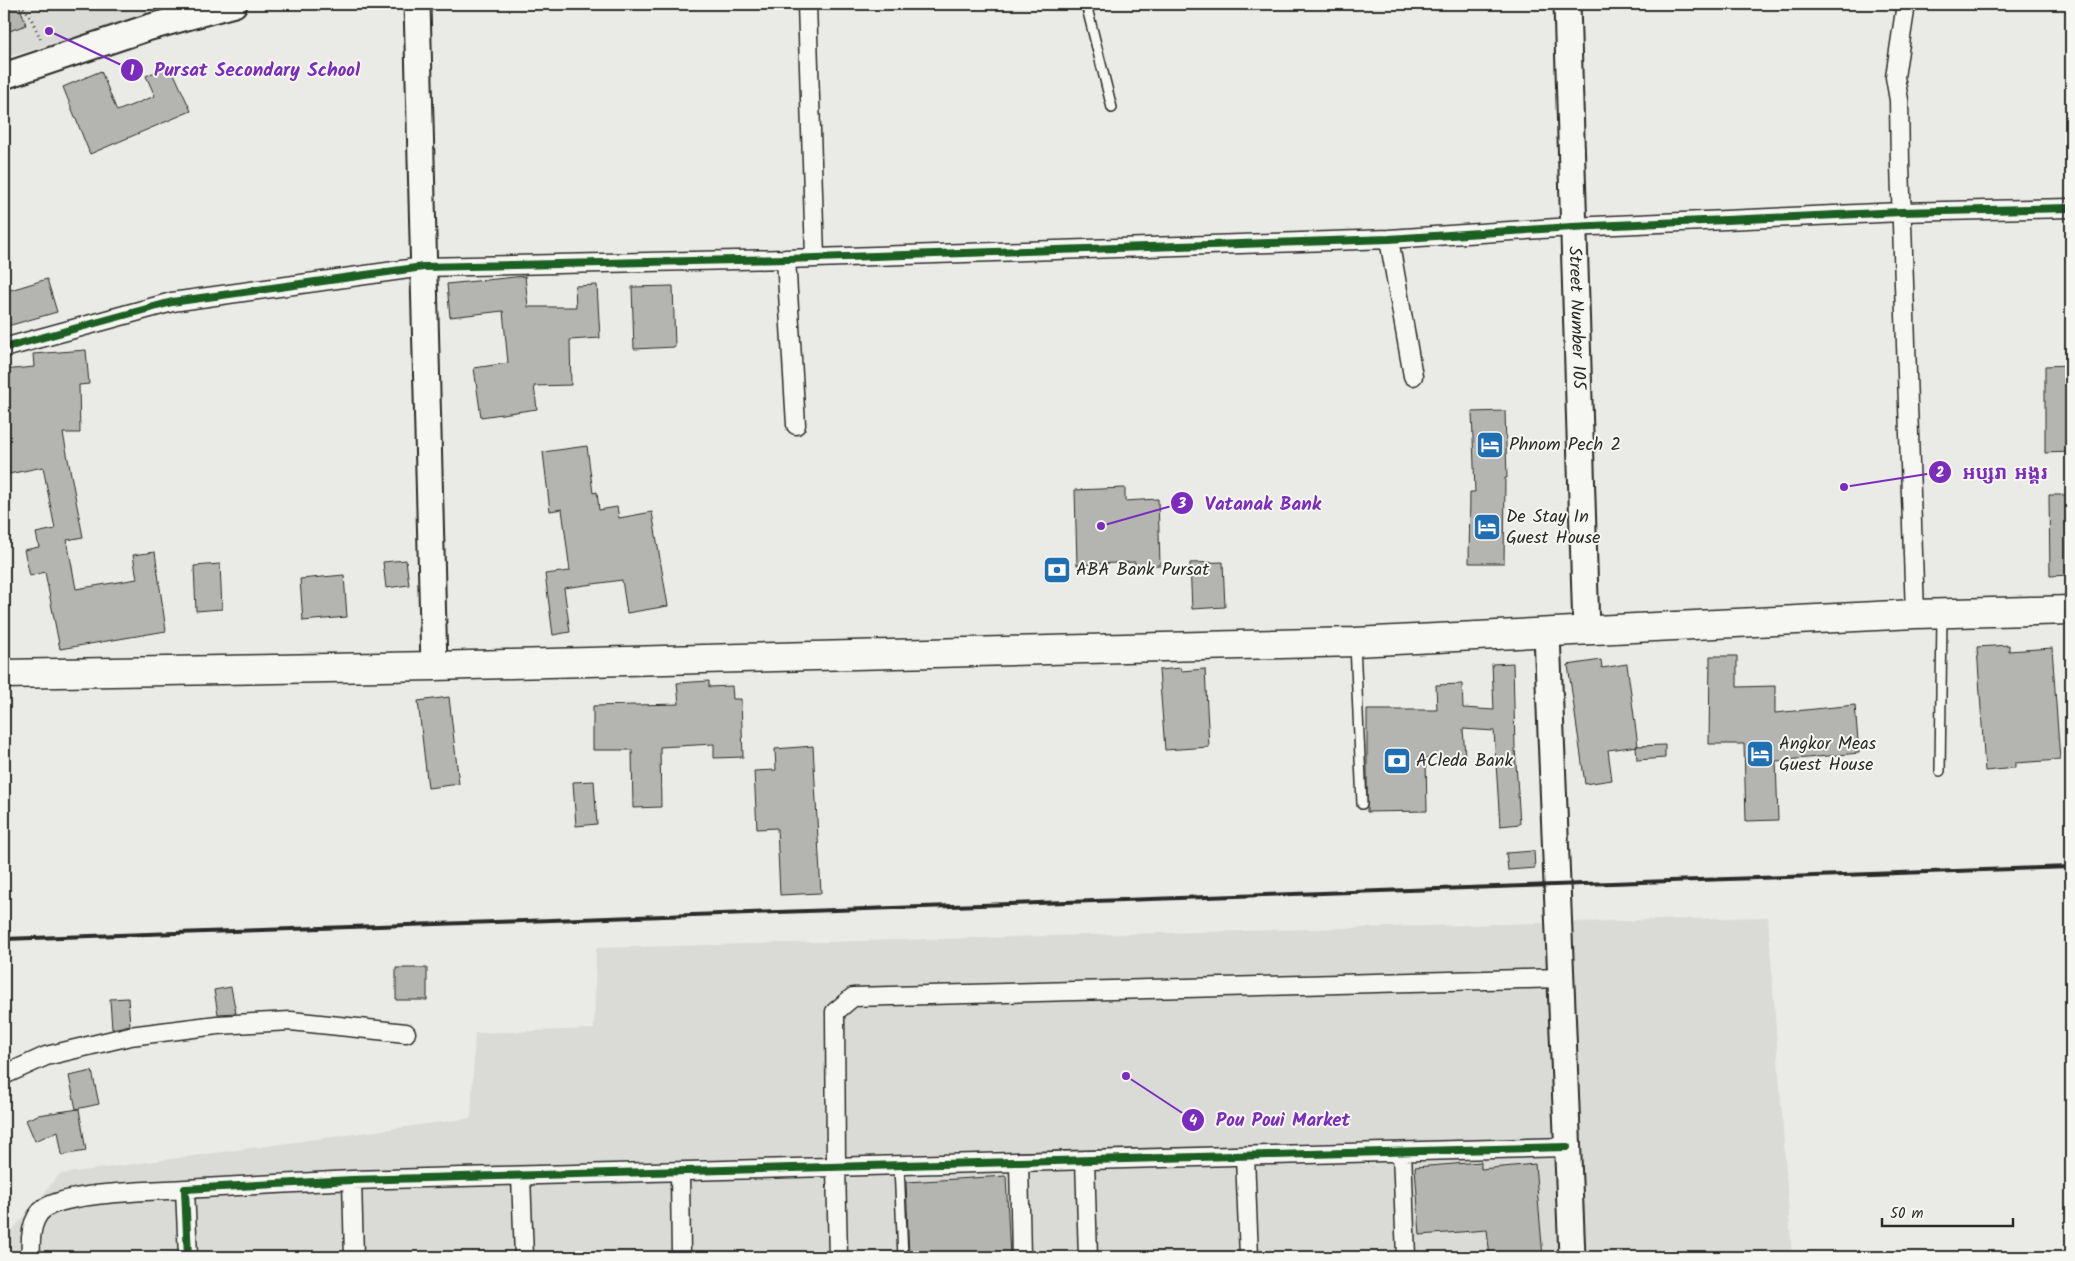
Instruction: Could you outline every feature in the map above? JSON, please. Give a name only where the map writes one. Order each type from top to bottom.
[{"type":"main road","points":[[4,674],[434,666],[1355,642],[1546,634],[1915,614],[2071,610]]},
{"type":"street","points":[[4,76],[148,28],[234,4]]},
{"type":"street","points":[[417,4],[434,666]]},
{"type":"street","points":[[807,4],[815,257]]},
{"type":"street","name":"Street Number 105","points":[[1567,4],[1572,227],[1586,631]]},
{"type":"street","points":[[1906,4],[1895,77],[1899,100],[1915,614]]},
{"type":"street","points":[[4,348],[172,302],[423,267],[786,259],[1389,239],[1572,227],[1902,212],[2071,208]]},
{"type":"street","points":[[1389,239],[1413,376]]},
{"type":"street","points":[[786,259],[796,425]]},
{"type":"street","points":[[1546,634],[1572,1257]]},
{"type":"street","points":[[838,1257],[836,1012],[853,997],[1561,978]]},
{"type":"street","points":[[4,1075],[46,1056],[121,1038],[216,1025],[291,1021],[406,1033]]},
{"type":"street","points":[[30,1257],[32,1225],[44,1208],[76,1197],[185,1189],[352,1180],[1568,1147]]},
{"type":"street","points":[[1402,1152],[1406,1257]]},
{"type":"street","points":[[1246,1156],[1249,1257]]},
{"type":"street","points":[[1085,1160],[1088,1257]]},
{"type":"street","points":[[1019,1162],[1021,1257]]},
{"type":"street","points":[[680,1172],[681,1257]]},
{"type":"street","points":[[521,1176],[524,1257]]},
{"type":"street","points":[[352,1180],[354,1257]]},
{"type":"street","points":[[185,1189],[188,1257]]},
{"type":"lane","points":[[1086,4],[1112,108]]},
{"type":"lane","points":[[1940,770],[1942,614]]},
{"type":"lane","points":[[1355,642],[1362,804]]},
{"type":"lane","points":[[899,1166],[903,1257]]},
{"type":"path","points":[[20,4],[29,14],[50,60]]},
{"type":"shaded area","points":[[4,4],[186,4],[4,58]]},
{"type":"shaded area","points":[[1768,917],[1792,1257],[5,1257],[4,1240],[60,1174],[471,1118],[475,1033],[594,1029],[596,948]]},
{"type":"building","points":[[4,4],[19,4],[26,25],[4,33]]},
{"type":"building","points":[[170,65],[191,111],[90,154],[63,87],[101,71],[117,111],[155,96],[146,76]]},
{"type":"building","points":[[525,276],[528,307],[576,307],[575,286],[597,285],[600,338],[570,340],[571,385],[534,386],[537,409],[481,417],[474,368],[508,363],[503,311],[450,317],[447,284]]},
{"type":"building","points":[[47,279],[57,312],[4,327],[4,292]]},
{"type":"building","points":[[673,286],[675,347],[634,349],[632,287]]},
{"type":"building","points":[[86,350],[89,384],[79,385],[80,433],[63,433],[83,537],[67,540],[76,589],[137,579],[133,555],[155,552],[166,631],[60,649],[45,572],[30,576],[24,550],[39,547],[36,533],[55,529],[43,467],[4,475],[4,370],[34,367],[33,354]]},
{"type":"building","points":[[2071,365],[2071,452],[2045,453],[2045,366]]},
{"type":"building","points":[[1505,411],[1507,478],[1505,478],[1504,563],[1469,563],[1470,492],[1475,492],[1472,412]]},
{"type":"building","points":[[587,446],[593,493],[597,492],[599,510],[617,507],[619,518],[652,512],[668,606],[627,613],[622,580],[564,588],[570,632],[553,635],[545,574],[570,571],[562,509],[550,511],[543,452]]},
{"type":"building","points":[[1125,488],[1125,501],[1158,499],[1160,565],[1135,566],[1135,562],[1077,565],[1075,490]]},
{"type":"building","points":[[2049,495],[2071,495],[2071,575],[2050,576]]},
{"type":"building","points":[[406,560],[409,585],[386,588],[383,562]]},
{"type":"building","points":[[1223,562],[1225,607],[1192,609],[1190,563]]},
{"type":"building","points":[[220,564],[222,609],[196,611],[194,566]]},
{"type":"building","points":[[344,575],[347,617],[303,621],[300,579]]},
{"type":"building","points":[[2009,645],[2009,651],[2052,648],[2060,760],[2015,763],[2015,768],[1985,771],[1977,647]]},
{"type":"building","points":[[1710,656],[1737,656],[1737,687],[1775,686],[1775,713],[1855,705],[1859,753],[1776,761],[1778,820],[1746,821],[1744,744],[1709,744]]},
{"type":"building","points":[[1601,660],[1602,668],[1627,664],[1638,746],[1608,750],[1612,780],[1585,784],[1568,665]]},
{"type":"building","points":[[1513,663],[1515,748],[1520,824],[1500,826],[1494,731],[1463,729],[1465,756],[1426,758],[1427,811],[1367,812],[1367,710],[1437,710],[1436,685],[1462,684],[1463,708],[1494,710],[1492,664]]},
{"type":"building","points":[[1181,668],[1181,671],[1205,669],[1209,747],[1165,750],[1159,670]]},
{"type":"building","points":[[709,681],[709,687],[732,686],[733,699],[741,699],[743,757],[714,758],[714,744],[660,747],[661,807],[633,808],[632,750],[593,750],[593,706],[679,704],[677,683]]},
{"type":"building","points":[[449,697],[459,784],[428,788],[418,701]]},
{"type":"building","points":[[1665,745],[1665,758],[1637,760],[1636,746]]},
{"type":"building","points":[[813,746],[821,893],[780,895],[777,828],[757,829],[754,771],[776,770],[775,749]]},
{"type":"building","points":[[594,781],[597,824],[576,826],[573,782]]},
{"type":"building","points":[[1534,851],[1535,868],[1508,870],[1506,853]]},
{"type":"building","points":[[396,968],[427,968],[427,1000],[396,1000]]},
{"type":"building","points":[[231,987],[236,1013],[218,1014],[214,990]]},
{"type":"building","points":[[128,998],[130,1025],[112,1029],[110,999]]},
{"type":"building","points":[[92,1071],[99,1104],[76,1109],[69,1076]]},
{"type":"building","points":[[79,1109],[86,1151],[62,1155],[58,1131],[35,1141],[26,1120],[38,1115]]},
{"type":"building","points":[[1481,1162],[1481,1169],[1535,1164],[1543,1257],[1490,1257],[1487,1230],[1420,1235],[1415,1167]]},
{"type":"building","points":[[1006,1176],[1010,1257],[909,1257],[906,1182]]},
{"type":"railway","points":[[4,939],[2071,867]]},
{"type":"cycle path","points":[[4,348],[172,302],[423,267],[786,259],[1389,239],[1572,227],[1901,212],[2071,208]]},
{"type":"cycle path","points":[[188,1257],[185,1189],[352,1180],[1567,1147]]},
{"type":"place","name":"Pursat Secondary School","points":[[49,31]]},
{"type":"place","name":"Phnom Pech 2","points":[[1490,445]]},
{"type":"place","name":"អប្សរា អង្គរ","points":[[1844,487]]},
{"type":"place","name":"Vatanak Bank","points":[[1101,526]]},
{"type":"place","name":"De Stay In Guest House","points":[[1487,527]]},
{"type":"place","name":"ABA Bank Pursat","points":[[1057,570]]},
{"type":"place","name":"Angkor Meas Guest House","points":[[1760,754]]},
{"type":"place","name":"ACleda Bank","points":[[1397,761]]},
{"type":"place","name":"Pou Poui Market","points":[[1126,1076]]}]
